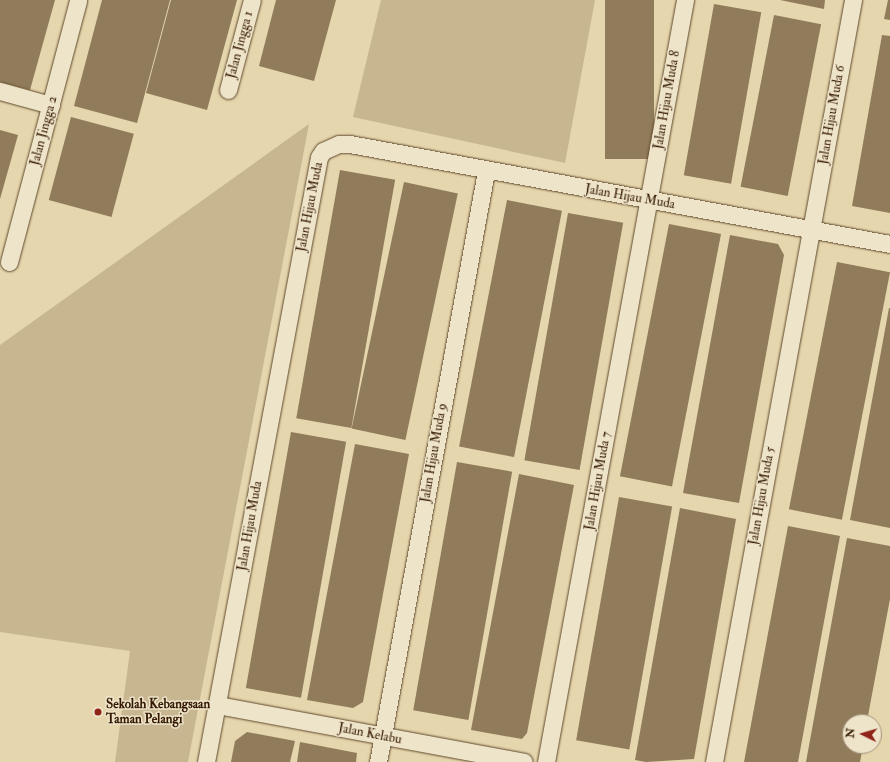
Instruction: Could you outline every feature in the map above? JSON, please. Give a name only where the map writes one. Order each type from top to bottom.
[{"type":"street","name":"Jalan Jingga 2","points":[[9,262],[78,0]]},
{"type":"street","name":"Jalan Jingga 1","points":[[228,90],[252,0]]},
{"type":"street","name":"Jalan Hijau Muda 8","points":[[650,201],[684,0]]},
{"type":"street","name":"Jalan Hijau Muda 6","points":[[811,230],[853,0]]},
{"type":"street","points":[[0,91],[51,105]]},
{"type":"street","name":"Jalan Hijau Muda","points":[[206,762],[319,157],[330,146],[350,144],[486,171],[890,244]]},
{"type":"street","name":"Jalan Hijau Muda 9","points":[[378,762],[486,171]]},
{"type":"street","name":"Jalan Hijau Muda 7","points":[[546,762],[650,201]]},
{"type":"street","name":"Jalan Hijau Muda 5","points":[[714,762],[811,230]]},
{"type":"street","name":"Jalan Kelabu","points":[[217,705],[524,762]]},
{"type":"shaded area","points":[[381,0],[595,0],[565,163],[353,117]]},
{"type":"shaded area","points":[[309,124],[188,762],[115,762],[130,651],[0,632],[0,345]]},
{"type":"building","points":[[0,0],[55,0],[30,90],[0,82]]},
{"type":"building","points":[[102,0],[170,0],[137,123],[74,106]]},
{"type":"building","points":[[171,0],[237,0],[207,110],[146,93]]},
{"type":"building","points":[[276,0],[336,0],[314,81],[259,66]]},
{"type":"building","points":[[605,0],[654,0],[654,159],[605,159]]},
{"type":"building","points":[[780,0],[825,0],[824,9]]},
{"type":"building","points":[[888,0],[890,0],[890,20],[884,19]]},
{"type":"building","points":[[714,4],[761,12],[731,184],[684,175]]},
{"type":"building","points":[[774,15],[821,24],[788,196],[741,187]]},
{"type":"building","points":[[882,35],[890,36],[890,213],[852,206]]},
{"type":"building","points":[[71,117],[134,134],[112,217],[49,200]]},
{"type":"building","points":[[0,130],[18,135],[0,199]]},
{"type":"building","points":[[340,170],[395,180],[351,428],[296,418]]},
{"type":"building","points":[[404,182],[458,193],[405,440],[352,428]]},
{"type":"building","points":[[507,200],[562,211],[514,457],[459,446]]},
{"type":"building","points":[[568,213],[623,223],[580,470],[524,460]]},
{"type":"building","points":[[669,224],[721,234],[672,486],[620,476]]},
{"type":"building","points":[[730,235],[778,244],[784,255],[739,503],[683,493]]},
{"type":"building","points":[[837,262],[890,272],[842,520],[789,509]]},
{"type":"building","points":[[890,308],[890,528],[850,520]]},
{"type":"building","points":[[291,432],[346,442],[301,698],[246,688]]},
{"type":"building","points":[[355,444],[409,454],[363,702],[353,708],[307,700]]},
{"type":"building","points":[[457,462],[512,472],[468,720],[413,710]]},
{"type":"building","points":[[519,474],[574,485],[527,733],[522,739],[471,730]]},
{"type":"building","points":[[619,497],[672,506],[629,750],[576,740]]},
{"type":"building","points":[[680,508],[736,519],[694,759],[646,762],[635,760]]},
{"type":"building","points":[[788,526],[840,536],[798,762],[744,762]]},
{"type":"building","points":[[847,538],[890,546],[890,599],[868,714],[842,714],[842,754],[862,754],[860,762],[806,762]]},
{"type":"building","points":[[247,732],[295,741],[290,762],[231,762],[235,741]]},
{"type":"building","points":[[300,742],[357,753],[356,762],[297,762]]},
{"type":"place","name":"Sekolah Kebangsaan Taman Pelangi","points":[[98,712]]}]
